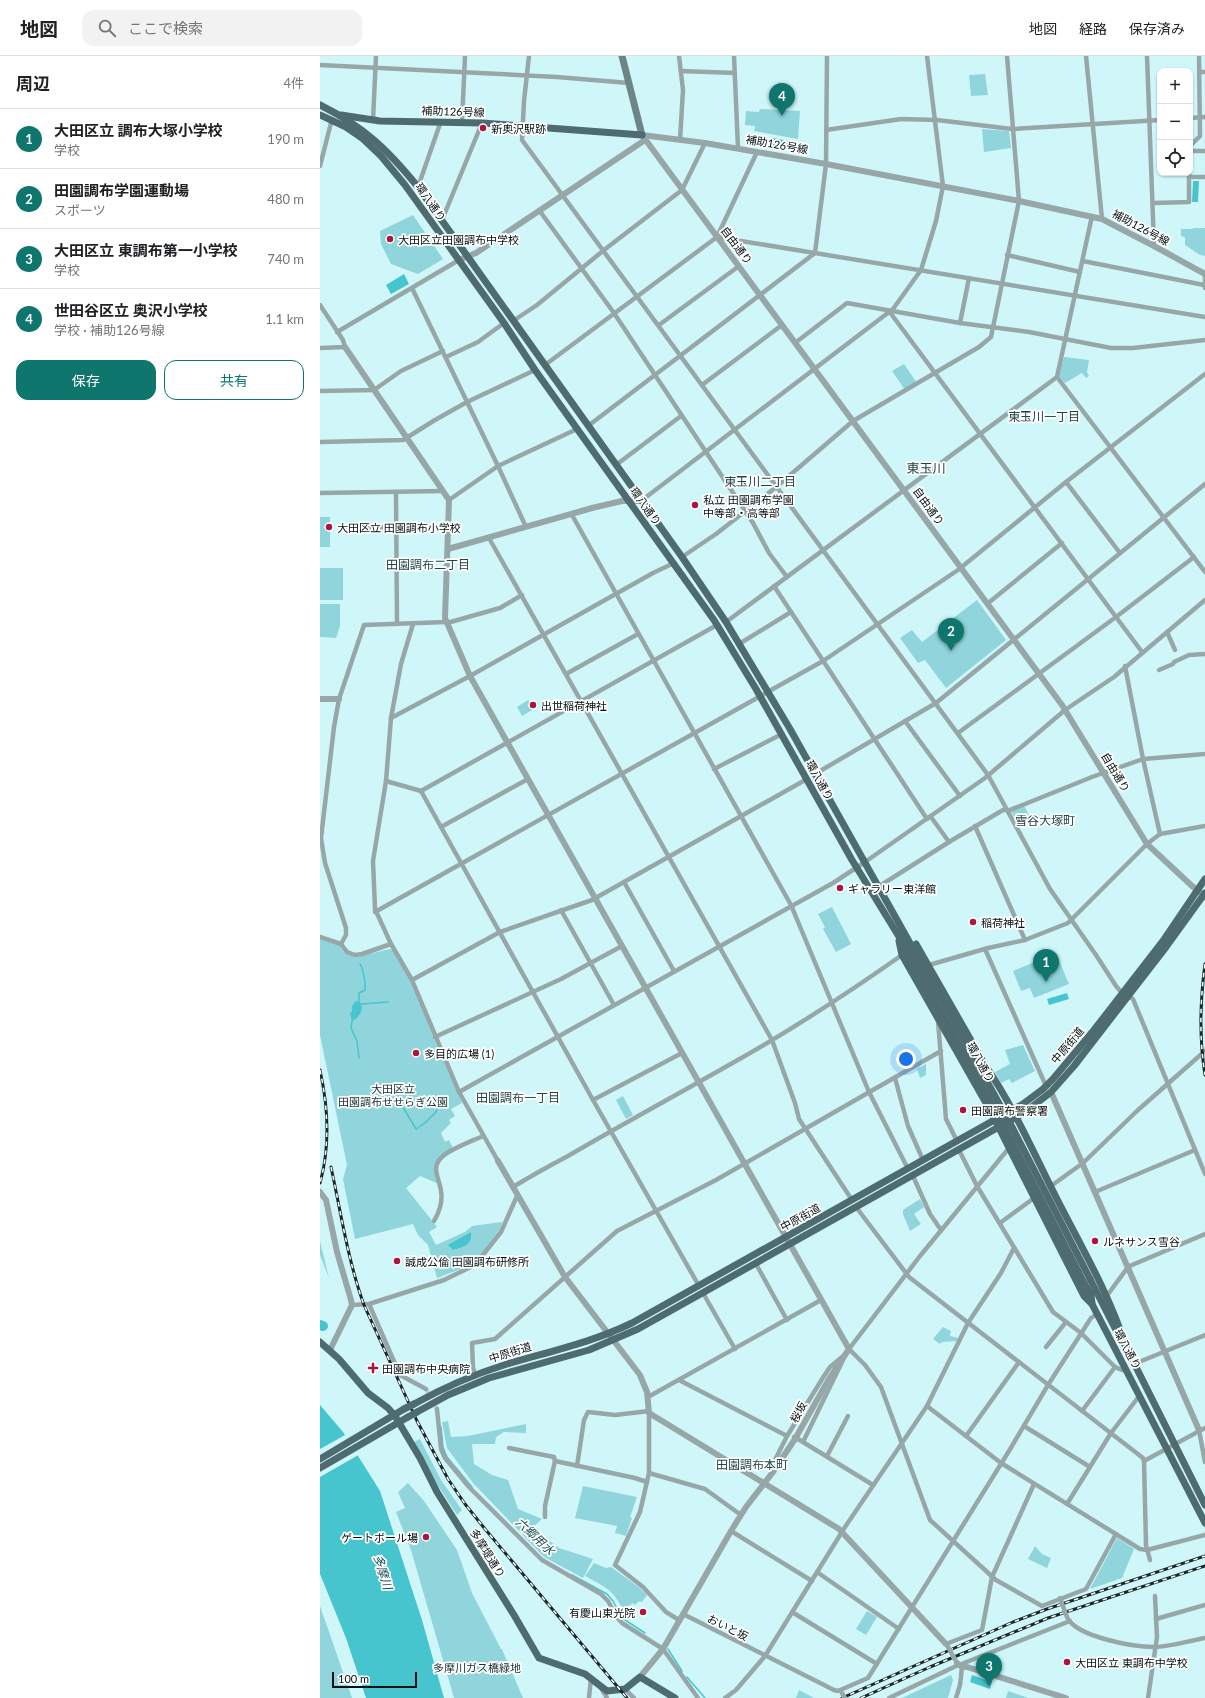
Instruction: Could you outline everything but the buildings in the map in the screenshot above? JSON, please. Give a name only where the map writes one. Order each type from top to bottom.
[{"type":"main road","name":"自由通り","points":[[622,56],[643,137]]},
{"type":"main road","name":"環八通り","points":[[320,105],[364,131],[383,147],[418,187],[682,557],[740,644],[865,862],[900,932],[954,1029],[1014,1129],[1087,1281],[1125,1344],[1205,1505]]},
{"type":"main road","name":"環八通り","points":[[320,115],[332,119],[362,138],[394,170],[504,323],[577,429],[674,562],[717,625],[760,697],[856,868],[900,932]]},
{"type":"main road","name":"補助126号線","points":[[339,115],[380,121],[482,123],[643,137]]},
{"type":"main road","name":"中原街道","points":[[320,1468],[448,1395],[490,1378],[577,1354],[614,1340],[650,1323],[1016,1118],[1038,1103],[1048,1089],[1092,1043],[1200,891],[1205,879]]},
{"type":"main road","points":[[900,932],[902,956],[995,1119],[1084,1296],[1092,1304]]},
{"type":"main road","points":[[900,932],[914,940],[1016,1118],[1106,1297],[1125,1344]]},
{"type":"main road","points":[[969,1074],[985,1065]]},
{"type":"main road","name":"中原街道","points":[[320,1459],[395,1416],[404,1409],[445,1387],[475,1375],[608,1333],[644,1317],[995,1119],[1012,1111],[1048,1089]]},
{"type":"main road","name":"環八通り","points":[[1087,1281],[1092,1304],[1205,1523]]},
{"type":"main road","name":"多摩堤通り","points":[[320,1342],[340,1359],[368,1393],[388,1408],[395,1416],[437,1492],[514,1615],[538,1657],[591,1678],[610,1692],[625,1689]]},
{"type":"main road","points":[[625,1689],[640,1677],[674,1698]]},
{"type":"street","points":[[373,120],[376,56]]},
{"type":"street","points":[[462,122],[465,56]]},
{"type":"street","points":[[529,56],[526,75],[522,140],[824,549],[988,775],[1048,886],[1071,921],[1125,995],[1133,999],[1136,1004],[1205,1174]]},
{"type":"street","points":[[679,56],[682,90],[680,140]]},
{"type":"street","points":[[734,56],[738,148]]},
{"type":"street","points":[[588,426],[815,253],[826,164],[827,56]]},
{"type":"street","points":[[448,548],[622,501],[641,501],[893,309],[921,270],[936,221],[942,186],[927,56]]},
{"type":"street","points":[[682,557],[716,534],[853,421],[986,342],[991,337],[1019,201],[1006,56]]},
{"type":"street","points":[[1086,56],[1102,219]]},
{"type":"street","points":[[1147,56],[1154,246]]},
{"type":"street","points":[[1193,143],[1200,136],[1202,117],[1199,56]]},
{"type":"street","points":[[320,65],[526,75],[629,83]]},
{"type":"street","points":[[681,71],[735,73]]},
{"type":"street","points":[[1199,72],[1205,72]]},
{"type":"street","points":[[320,166],[332,119]]},
{"type":"street","points":[[826,130],[901,119],[935,120],[1012,129],[1157,120]]},
{"type":"street","points":[[418,187],[441,121]]},
{"type":"street","points":[[442,220],[482,123]]},
{"type":"street","points":[[337,332],[459,260],[469,257],[643,137]]},
{"type":"street","name":"補助126号線","points":[[643,137],[680,140],[738,148],[1092,216],[1102,219],[1205,274]]},
{"type":"street","name":"自由通り","points":[[643,137],[1066,710],[1147,844],[1200,891]]},
{"type":"street","points":[[513,321],[537,305],[604,250],[682,190],[705,143]]},
{"type":"street","points":[[1193,151],[1205,151]]},
{"type":"street","points":[[545,365],[717,237],[757,152]]},
{"type":"street","points":[[1153,203],[1189,202],[1189,176]]},
{"type":"street","points":[[1193,176],[1205,177]]},
{"type":"street","points":[[539,210],[583,268],[614,313],[706,452],[769,553],[787,577]]},
{"type":"street","points":[[726,622],[1057,377],[1092,216]]},
{"type":"street","points":[[717,237],[1205,316]]},
{"type":"street","points":[[1007,255],[1080,272]]},
{"type":"street","points":[[1082,261],[1204,285]]},
{"type":"street","points":[[659,325],[738,266]]},
{"type":"street","points":[[1205,274],[1205,288]]},
{"type":"street","points":[[960,323],[969,278]]},
{"type":"street","points":[[412,288],[468,402],[526,527]]},
{"type":"street","points":[[795,343],[847,303],[960,323],[1029,332],[1106,347],[1133,348],[1205,340]]},
{"type":"street","points":[[320,305],[343,340],[345,348],[449,500],[445,618],[470,676],[849,1349],[865,1365],[882,1387],[930,1520],[992,1577],[1042,1606],[1086,1589],[1116,1534]]},
{"type":"street","points":[[889,311],[1142,652]]},
{"type":"street","points":[[446,357],[478,342],[504,323]]},
{"type":"street","points":[[702,385],[782,325]]},
{"type":"street","points":[[320,348],[345,348]]},
{"type":"street","points":[[320,391],[374,390],[401,371],[443,351]]},
{"type":"street","points":[[320,442],[401,440],[407,438],[434,420],[535,370]]},
{"type":"street","points":[[375,912],[823,661],[961,567],[1066,482],[1205,374]]},
{"type":"street","points":[[1057,377],[1112,447],[1205,572]]},
{"type":"street","points":[[616,465],[681,416]]},
{"type":"street","points":[[449,500],[498,466],[577,429]]},
{"type":"street","points":[[1066,482],[1120,553]]},
{"type":"street","points":[[815,774],[936,703],[1205,484]]},
{"type":"street","points":[[320,493],[443,491]]},
{"type":"street","points":[[396,492],[397,624]]},
{"type":"street","points":[[572,515],[791,905],[869,1092],[908,1168]]},
{"type":"street","points":[[342,528],[396,527]]},
{"type":"street","points":[[489,538],[772,1040],[795,1103],[799,1119],[852,1200]]},
{"type":"street","points":[[987,604],[1062,543]]},
{"type":"street","points":[[958,733],[1116,617],[1194,557]]},
{"type":"street","points":[[391,718],[470,676],[653,572],[674,562]]},
{"type":"street","points":[[774,586],[874,740],[929,818],[948,842]]},
{"type":"street","points":[[341,944],[346,935],[346,928],[325,863],[321,838],[334,727],[339,699],[364,625],[446,622],[500,608],[522,595]]},
{"type":"street","points":[[459,1092],[791,905],[833,883],[856,868],[988,775],[1066,710],[1114,677],[1125,666],[1205,600]]},
{"type":"street","points":[[740,644],[791,612]]},
{"type":"street","points":[[413,624],[401,664],[391,718],[386,781],[373,861],[375,912],[391,944],[412,980],[459,1092],[517,1196],[565,1277],[640,1375],[646,1387],[649,1412],[649,1473],[640,1512],[615,1565],[643,1587],[666,1612],[679,1620]]},
{"type":"street","points":[[386,781],[421,791],[654,662],[717,625]]},
{"type":"street","points":[[1167,632],[1176,650]]},
{"type":"street","points":[[566,674],[638,634]]},
{"type":"street","points":[[1159,670],[1189,655],[1205,654]]},
{"type":"street","points":[[1125,666],[1143,759],[1160,834]]},
{"type":"street","points":[[320,699],[339,699]]},
{"type":"street","points":[[905,721],[960,796]]},
{"type":"street","points":[[714,769],[782,734]]},
{"type":"street","points":[[878,886],[948,842],[1003,810],[1010,810],[1143,759],[1205,754]]},
{"type":"street","points":[[441,827],[528,779]]},
{"type":"street","points":[[412,980],[500,932],[595,898],[807,779]]},
{"type":"street","points":[[421,791],[534,991],[593,1100],[699,1286]]},
{"type":"street","points":[[975,826],[1025,940]]},
{"type":"street","points":[[929,965],[985,949],[1025,940],[1071,921],[1147,844],[1160,834],[1205,826]]},
{"type":"street","points":[[624,882],[674,971]]},
{"type":"street","points":[[561,910],[614,1005]]},
{"type":"street","points":[[320,937],[341,944],[347,952],[355,955],[391,944]]},
{"type":"street","points":[[435,1037],[534,991],[622,946]]},
{"type":"street","points":[[985,949],[1083,1163],[1165,1351],[1202,1429],[1205,1462]]},
{"type":"street","points":[[512,1187],[772,1040],[902,956]]},
{"type":"street","points":[[938,1021],[946,1119],[957,1141]]},
{"type":"street","points":[[475,1375],[473,1367],[472,1344],[495,1339],[617,1231],[716,1180],[941,1051]]},
{"type":"street","points":[[1051,1186],[1083,1163],[1205,1051]]},
{"type":"street","points":[[593,1100],[682,1053]]},
{"type":"street","points":[[895,1078],[908,1126],[924,1160]]},
{"type":"street","points":[[434,1221],[440,1208],[442,1191],[436,1173],[438,1162],[445,1155],[483,1136]]},
{"type":"street","points":[[849,1349],[941,1230],[1009,1148]]},
{"type":"street","points":[[959,1150],[977,1186],[1053,1312],[1081,1333],[1115,1367],[1122,1370],[1126,1368]]},
{"type":"street","points":[[1095,1192],[1195,1150]]},
{"type":"street","points":[[913,1176],[930,1214],[941,1230]]},
{"type":"street","points":[[320,1192],[326,1200],[337,1252],[352,1305],[330,1350]]},
{"type":"street","points":[[352,1305],[369,1304],[444,1280],[475,1265],[501,1232],[517,1196]]},
{"type":"street","points":[[1000,1223],[1034,1198]]},
{"type":"street","points":[[856,1207],[906,1274],[1143,1458],[1147,1550],[1150,1560]]},
{"type":"street","points":[[1106,1297],[1128,1267],[1205,1234]]},
{"type":"street","points":[[725,1698],[736,1690],[765,1656],[842,1531],[927,1406],[968,1323],[1001,1272],[1014,1248]]},
{"type":"street","points":[[756,1264],[787,1320]]},
{"type":"street","points":[[703,1293],[735,1349]]},
{"type":"street","points":[[648,1398],[821,1300]]},
{"type":"street","points":[[369,1304],[400,1375],[426,1389]]},
{"type":"street","points":[[845,1698],[842,1691],[868,1678],[1024,1426],[1048,1384],[1091,1318],[1098,1314]]},
{"type":"street","points":[[1046,1347],[1066,1322]]},
{"type":"street","points":[[1134,1364],[1205,1335]]},
{"type":"street","name":"桜坂","points":[[640,1677],[663,1649],[741,1515],[795,1439],[817,1398],[849,1349]]},
{"type":"street","points":[[773,1472],[776,1458],[830,1367],[845,1354]]},
{"type":"street","points":[[803,1442],[842,1365],[845,1354]]},
{"type":"street","points":[[966,1436],[1019,1362]]},
{"type":"street","points":[[1082,1411],[1115,1367]]},
{"type":"street","points":[[679,1380],[788,1436]]},
{"type":"street","points":[[1067,1504],[1111,1433],[1140,1395]]},
{"type":"street","points":[[927,1406],[1001,1463],[1140,1549],[1147,1550],[1205,1535]]},
{"type":"street","points":[[437,1410],[441,1449],[445,1458],[469,1487],[542,1560],[601,1594],[608,1601],[616,1616],[622,1623],[663,1649],[698,1698]]},
{"type":"street","points":[[577,1466],[584,1420],[588,1412],[615,1415],[649,1412],[842,1531],[947,1646],[959,1665],[960,1685],[956,1698]]},
{"type":"street","points":[[827,1456],[848,1416]]},
{"type":"street","points":[[1024,1426],[1090,1467]]},
{"type":"street","points":[[1144,1461],[1202,1429]]},
{"type":"street","points":[[796,1438],[873,1485]]},
{"type":"street","points":[[509,1448],[554,1457],[555,1461],[635,1478],[647,1482]]},
{"type":"street","points":[[546,1517],[545,1506],[555,1461]]},
{"type":"street","points":[[649,1473],[705,1489],[741,1515]]},
{"type":"street","points":[[947,1646],[982,1630],[992,1577],[1034,1484]]},
{"type":"street","points":[[731,1532],[812,1581]]},
{"type":"street","points":[[817,1572],[899,1629]]},
{"type":"street","points":[[1148,1698],[1157,1637],[1155,1596]]},
{"type":"street","points":[[1060,1598],[1071,1624],[1103,1638],[1156,1647],[1205,1638]]},
{"type":"street","points":[[1156,1619],[1205,1605]]},
{"type":"street","points":[[792,1612],[877,1664]]},
{"type":"street","name":"おいと坂","points":[[683,1614],[823,1686],[842,1691]]},
{"type":"street","points":[[889,1698],[959,1665],[1069,1619]]},
{"type":"street","points":[[959,1665],[1066,1698]]},
{"type":"street","points":[[589,1698],[591,1678]]},
{"type":"street","points":[[601,1686],[600,1689],[607,1698]]},
{"type":"street","points":[[625,1689],[634,1698]]},
{"type":"green space","points":[[985,74],[988,95],[971,96],[969,75]]},
{"type":"green space","points":[[760,109],[800,111],[798,139],[754,131],[755,126],[745,125],[746,111],[759,112]]},
{"type":"green space","points":[[982,129],[1009,131],[1011,148],[984,152]]},
{"type":"green space","points":[[413,215],[443,259],[418,274],[391,264],[381,244],[380,231]]},
{"type":"green space","points":[[1205,228],[1205,256],[1200,255],[1185,245],[1185,237],[1181,236],[1181,229]]},
{"type":"green space","points":[[1064,357],[1089,360],[1087,372],[1089,376],[1086,378],[1082,373],[1065,383],[1059,376]]},
{"type":"green space","points":[[904,364],[917,383],[905,390],[892,371]]},
{"type":"green space","points":[[320,517],[330,517],[330,547],[320,547]]},
{"type":"green space","points":[[320,568],[343,568],[343,600],[320,600]]},
{"type":"green space","points":[[977,600],[1006,640],[946,688],[925,660],[918,663],[900,638],[912,630],[922,642]]},
{"type":"green space","points":[[320,604],[340,604],[340,626],[336,638],[320,637]]},
{"type":"green space","points":[[528,700],[534,709],[522,716],[517,707]]},
{"type":"green space","points":[[1024,806],[1030,817],[1018,824],[1011,811]]},
{"type":"green space","points":[[832,907],[851,944],[836,952],[823,929],[825,927],[818,914]]},
{"type":"green space","name":"大田区立 田園調布せせらぎ公園","points":[[320,938],[339,945],[344,952],[355,957],[390,949],[397,953],[412,980],[434,1039],[462,1103],[451,1109],[455,1116],[449,1120],[451,1123],[441,1133],[445,1142],[449,1140],[454,1150],[445,1155],[436,1169],[439,1184],[420,1176],[406,1188],[437,1227],[429,1232],[436,1245],[465,1232],[472,1226],[502,1222],[500,1229],[474,1264],[437,1278],[428,1245],[418,1235],[413,1224],[355,1239],[343,1179],[347,1165],[320,1035]]},
{"type":"green space","points":[[1056,953],[1069,984],[1034,998],[1030,988],[1021,991],[1013,971]]},
{"type":"green space","points":[[1023,1045],[1035,1071],[1012,1083],[1009,1079],[1001,1083],[995,1072],[1010,1064],[1005,1050]]},
{"type":"green space","points":[[926,1064],[926,1075],[920,1078],[917,1069]]},
{"type":"green space","points":[[623,1096],[633,1115],[626,1119],[616,1100]]},
{"type":"green space","points":[[920,1199],[924,1207],[914,1214],[921,1224],[910,1231],[903,1214],[903,1210]]},
{"type":"green space","points":[[320,1241],[329,1278],[320,1255]]},
{"type":"green space","points":[[943,1327],[951,1331],[950,1336],[958,1338],[957,1341],[942,1342],[940,1344],[933,1339]]},
{"type":"green space","points":[[448,1421],[451,1437],[468,1436],[526,1424],[526,1433],[504,1432],[496,1437],[495,1444],[472,1444],[474,1464],[492,1475],[508,1480],[518,1509],[542,1519],[532,1528],[559,1548],[593,1559],[583,1578],[544,1557],[473,1483],[447,1448],[442,1422]]},
{"type":"green space","points":[[420,1439],[441,1480],[462,1510],[457,1515],[437,1484],[414,1442]]},
{"type":"green space","name":"多摩川ガス橋緑地","points":[[408,1483],[424,1501],[457,1550],[472,1593],[502,1649],[523,1698],[454,1698],[411,1550],[396,1512],[405,1508],[398,1492]]},
{"type":"green space","points":[[583,1486],[637,1497],[630,1517],[632,1518],[626,1536],[615,1533],[617,1526],[575,1518]]},
{"type":"green space","points":[[1117,1538],[1134,1549],[1122,1578],[1090,1589]]},
{"type":"green space","points":[[1035,1546],[1042,1554],[1051,1558],[1047,1568],[1028,1559]]},
{"type":"green space","points":[[594,1563],[606,1568],[611,1567],[640,1588],[647,1595],[642,1602],[640,1601],[634,1605],[633,1603],[623,1610],[608,1589],[585,1576]]},
{"type":"green space","points":[[320,1606],[352,1698],[320,1698]]},
{"type":"green space","points":[[867,1611],[877,1617],[866,1635],[856,1629]]},
{"type":"green space","points":[[951,1675],[953,1680],[948,1698],[902,1698]]},
{"type":"green space","points":[[799,1690],[814,1698],[796,1698]]},
{"type":"green space","points":[[1008,1691],[1028,1698],[1006,1698]]},
{"type":"water","points":[[773,138],[794,142],[793,150],[772,146]]},
{"type":"water","points":[[1193,181],[1199,181],[1198,202],[1192,202]]},
{"type":"water","points":[[404,274],[409,284],[391,294],[386,285]]},
{"type":"water","points":[[1067,993],[1069,999],[1049,1005],[1047,999]]},
{"type":"water","points":[[356,1001],[359,1001],[361,1004],[362,1010],[352,1021],[350,1013],[352,1012],[352,1006]]},
{"type":"water","points":[[471,1232],[471,1237],[467,1245],[453,1250],[448,1245]]},
{"type":"water","name":"多摩川","points":[[320,1405],[343,1432],[380,1491],[422,1620],[444,1698],[366,1698],[346,1638],[320,1574]]},
{"type":"water","points":[[972,1675],[992,1682],[990,1689],[970,1682]]},
{"type":"pier","points":[[347,1434],[360,1454],[320,1477],[320,1449]]},
{"type":"waterway","points":[[359,1001],[359,993],[365,990],[365,981],[360,964]]},
{"type":"waterway","points":[[361,1004],[388,1002]]},
{"type":"waterway","points":[[352,1021],[351,1028],[357,1041],[359,1058]]},
{"type":"waterway","points":[[397,1100],[416,1129],[436,1112],[439,1104]]},
{"type":"waterway","name":"六郷用水","points":[[441,1427],[443,1447],[447,1457],[472,1487]]},
{"type":"waterway","name":"六郷用水","points":[[572,1575],[607,1594],[613,1601],[622,1618],[645,1633]]},
{"type":"waterway","name":"六郷用水","points":[[668,1649],[682,1671]]},
{"type":"waterway","name":"六郷用水","points":[[687,1677],[705,1698]]},
{"type":"tunnel","points":[[426,1389],[437,1409]]},
{"type":"railway","points":[[1205,964],[1201,1020],[1205,1075]]},
{"type":"railway","points":[[320,1070],[325,1098],[327,1126],[327,1141],[320,1183]]},
{"type":"railway","points":[[331,1167],[349,1254],[364,1305],[417,1421],[448,1479],[465,1504],[485,1529],[627,1698]]},
{"type":"railway","points":[[842,1698],[1013,1622],[1047,1609],[1205,1556]]},
{"type":"railway","points":[[861,1698],[930,1667],[1048,1618],[1205,1566]]},
{"type":"place","name":"世田谷区立 奥沢小学校","points":[[782,116]]},
{"type":"place","name":"新奥沢駅跡","points":[[483,128]]},
{"type":"place","name":"大田区立田園調布中学校","points":[[390,239]]},
{"type":"place","name":"私立 田園調布学園 中等部・高等部","points":[[695,505]]},
{"type":"place","name":"大田区立 田園調布小学校","points":[[329,527]]},
{"type":"place","name":"田園調布学園運動場","points":[[951,651]]},
{"type":"place","name":"出世稲荷神社","points":[[533,705]]},
{"type":"place","name":"ギャラリー東洋館","points":[[840,888]]},
{"type":"place","name":"稲荷神社","points":[[973,922]]},
{"type":"place","name":"大田区立 調布大塚小学校","points":[[1046,982]]},
{"type":"place","name":"多目的広場 (1)","points":[[416,1053]]},
{"type":"place","name":"田園調布警察署","points":[[963,1110]]},
{"type":"place","name":"ルネサンス雪谷","points":[[1095,1241]]},
{"type":"place","name":"誠成公倫 田園調布研修所","points":[[397,1261]]},
{"type":"place","name":"田園調布中央病院","points":[[373,1368]]},
{"type":"place","name":"ゲートボール場","points":[[426,1537]]},
{"type":"place","name":"有慶山東光院","points":[[643,1612]]},
{"type":"place","name":"大田区立 東調布中学校","points":[[1067,1662]]},
{"type":"place","name":"大田区立 東調布第一小学校","points":[[989,1686]]},
{"type":"district","name":"東玉川一丁目","points":[[1044,416]]},
{"type":"district","name":"東玉川","points":[[926,468]]},
{"type":"district","name":"東玉川二丁目","points":[[760,481]]},
{"type":"district","name":"田園調布二丁目","points":[[428,564]]},
{"type":"district","name":"雪谷大塚町","points":[[1045,820]]},
{"type":"district","name":"田園調布一丁目","points":[[518,1097]]},
{"type":"district","name":"田園調布本町","points":[[752,1464]]}]
